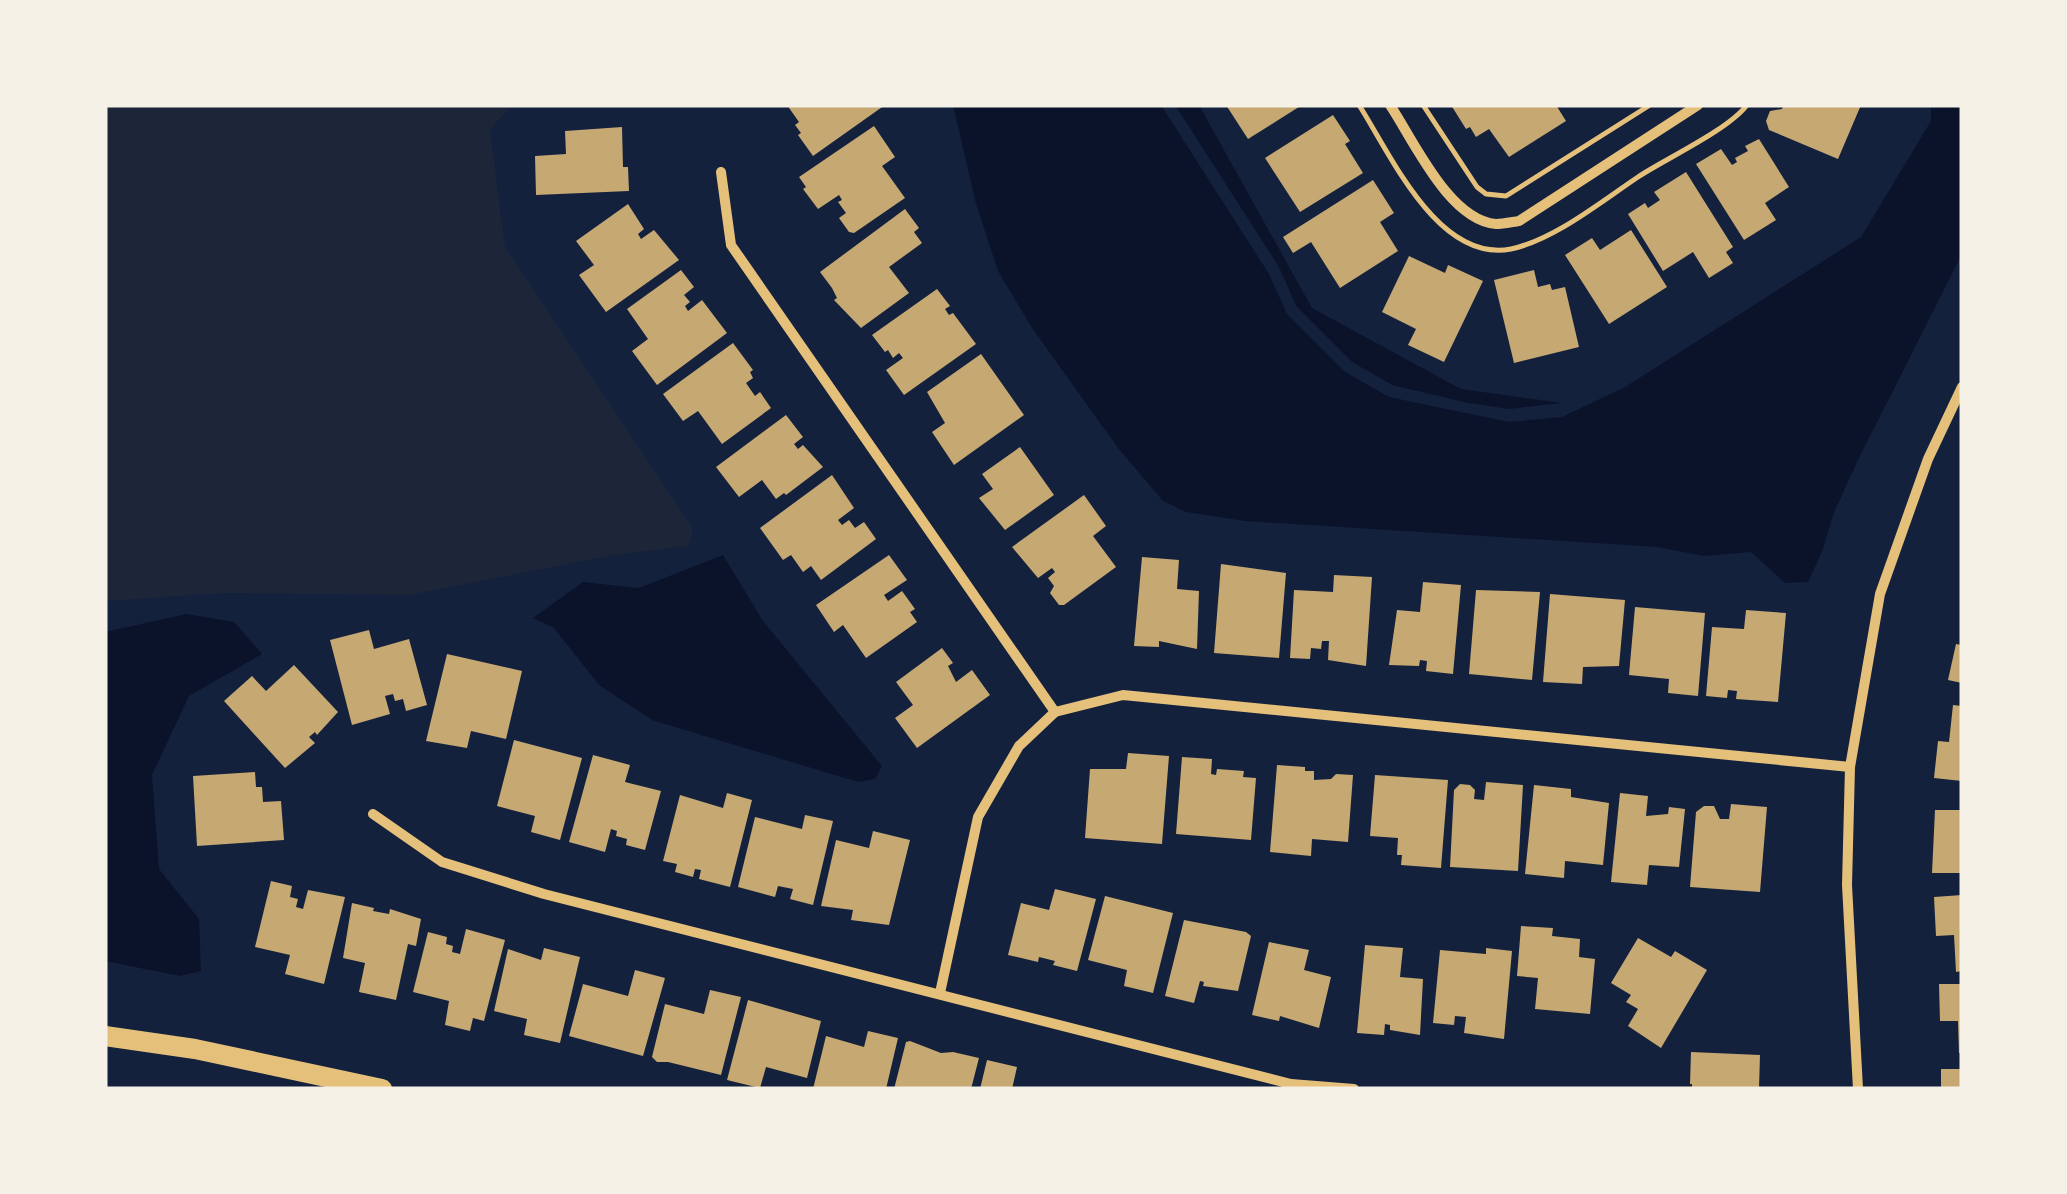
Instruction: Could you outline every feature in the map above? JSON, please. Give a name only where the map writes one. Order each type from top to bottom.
[{"type":"main road","points":[[105,1036],[195,1049],[382,1089]]},
{"type":"street","points":[[1390,105],[1448,194],[1479,220],[1496,224],[1520,221],[1698,105]]},
{"type":"street","points":[[721,172],[731,245],[1055,712]]},
{"type":"street","points":[[1857,1087],[1847,885],[1850,768],[1880,594],[1928,459],[1962,387]]},
{"type":"street","points":[[940,993],[978,818],[1019,746],[1055,712],[1123,695],[1850,768]]},
{"type":"street","points":[[373,814],[442,862],[476,873],[730,942],[1291,1084],[1354,1089]]},
{"type":"path","points":[[1423,105],[1477,187],[1486,194],[1506,196],[1650,105]]},
{"type":"shaded area","points":[[105,105],[511,105],[490,130],[505,247],[693,529],[688,546],[614,555],[409,595],[224,593],[105,601]]},
{"type":"shaded area","points":[[953,105],[1161,105],[1269,274],[1287,314],[1345,372],[1389,397],[1509,422],[1562,417],[1625,387],[1861,237],[1931,121],[1931,105],[1962,105],[1962,254],[1857,462],[1808,582],[1785,583],[1751,552],[1704,556],[1657,547],[1245,521],[1186,512],[1163,501],[1118,448],[1032,328],[998,271],[976,204]]},
{"type":"shaded area","points":[[1175,105],[1199,105],[1312,308],[1461,389],[1562,403],[1509,409],[1468,403],[1392,385],[1352,362],[1296,306],[1279,267]]},
{"type":"shaded area","points":[[723,555],[763,621],[882,766],[875,779],[858,782],[652,720],[599,685],[554,628],[533,618],[583,582],[639,588]]},
{"type":"shaded area","points":[[186,614],[234,622],[262,654],[189,696],[152,775],[159,869],[199,919],[201,971],[180,976],[105,961],[105,632]]},
{"type":"building","points":[[787,105],[885,105],[813,156],[798,135],[801,133],[795,125],[799,122]]},
{"type":"building","points":[[1226,105],[1302,105],[1248,139]]},
{"type":"building","points":[[1451,105],[1556,105],[1566,121],[1509,157],[1489,129],[1476,137],[1470,127],[1466,129]]},
{"type":"building","points":[[1784,105],[1861,105],[1838,159],[1769,130],[1766,121],[1770,111]]},
{"type":"building","points":[[1333,115],[1350,141],[1345,144],[1363,173],[1300,212],[1265,158]]},
{"type":"building","points":[[874,126],[895,157],[882,166],[905,198],[854,233],[849,232],[839,218],[846,213],[838,202],[842,200],[839,195],[818,209],[799,177]]},
{"type":"building","points":[[622,127],[623,167],[628,167],[629,191],[536,195],[535,156],[566,154],[565,131]]},
{"type":"building","points":[[1759,139],[1789,187],[1765,203],[1776,220],[1744,240],[1696,164],[1721,149],[1732,165],[1737,162],[1735,158],[1748,151],[1745,146]]},
{"type":"building","points":[[1686,172],[1733,247],[1726,252],[1733,263],[1709,278],[1693,252],[1663,271],[1628,214],[1645,203],[1648,208],[1660,200],[1654,192]]},
{"type":"building","points":[[1373,180],[1394,213],[1380,222],[1398,251],[1340,288],[1311,242],[1293,253],[1283,237]]},
{"type":"building","points":[[628,204],[644,229],[638,234],[641,239],[654,230],[679,260],[606,312],[579,275],[594,265],[576,241]]},
{"type":"building","points":[[905,209],[919,228],[914,232],[922,243],[889,267],[909,293],[861,328],[834,300],[837,298],[832,288],[820,272]]},
{"type":"building","points":[[1631,230],[1667,287],[1609,324],[1565,255],[1592,238],[1600,250]]},
{"type":"building","points":[[1409,256],[1445,273],[1448,265],[1483,281],[1444,362],[1408,345],[1416,329],[1382,312]]},
{"type":"building","points":[[681,270],[694,287],[684,295],[690,302],[685,306],[688,311],[702,300],[727,333],[657,385],[632,351],[648,339],[627,309]]},
{"type":"building","points":[[1534,270],[1538,287],[1565,287],[1579,347],[1514,363],[1494,280]]},
{"type":"building","points":[[937,289],[950,306],[945,309],[949,315],[953,313],[976,344],[904,395],[886,370],[903,358],[899,353],[893,358],[872,335]]},
{"type":"building","points":[[733,343],[753,370],[753,378],[746,383],[755,396],[760,392],[771,408],[722,444],[698,411],[683,421],[663,394]]},
{"type":"building","points":[[981,354],[1024,415],[954,465],[932,432],[945,423],[927,392]]},
{"type":"building","points":[[786,415],[803,437],[794,444],[798,449],[803,445],[823,467],[776,499],[762,480],[739,497],[716,467]]},
{"type":"building","points":[[1020,447],[1054,495],[1005,530],[979,498],[993,489],[982,474]]},
{"type":"building","points":[[832,475],[854,508],[838,520],[842,525],[849,520],[855,528],[864,522],[876,539],[821,580],[811,566],[803,572],[791,555],[783,560],[760,528]]},
{"type":"building","points":[[1084,495],[1106,526],[1093,536],[1116,567],[1059,605],[1050,593],[1054,586],[1048,578],[1055,572],[1052,568],[1038,578],[1012,547]]},
{"type":"building","points":[[889,555],[907,580],[884,595],[888,601],[902,591],[915,609],[910,612],[917,622],[866,658],[843,625],[834,632],[816,605]]},
{"type":"building","points":[[1142,557],[1179,560],[1177,589],[1199,591],[1197,649],[1159,641],[1159,647],[1134,646]]},
{"type":"building","points":[[1221,564],[1286,573],[1279,658],[1214,653]]},
{"type":"building","points":[[1334,575],[1372,577],[1366,666],[1328,660],[1329,641],[1322,641],[1321,649],[1311,648],[1310,659],[1290,658],[1294,590],[1333,592]]},
{"type":"building","points":[[1423,582],[1461,585],[1453,674],[1426,671],[1427,661],[1420,660],[1419,666],[1389,665],[1397,610],[1420,612]]},
{"type":"building","points":[[1476,590],[1540,592],[1532,680],[1469,674]]},
{"type":"building","points":[[1550,594],[1625,600],[1619,666],[1583,667],[1582,684],[1543,682]]},
{"type":"building","points":[[1635,607],[1705,613],[1698,696],[1668,693],[1669,679],[1629,675]]},
{"type":"building","points":[[1746,610],[1786,613],[1778,702],[1736,699],[1737,691],[1728,690],[1727,698],[1706,696],[1712,627],[1744,629]]},
{"type":"building","points":[[369,630],[374,649],[409,639],[427,705],[406,711],[403,699],[395,701],[393,694],[385,696],[390,714],[352,725],[330,640]]},
{"type":"building","points":[[1956,644],[1962,645],[1962,683],[1948,680]]},
{"type":"building","points":[[942,648],[953,663],[948,666],[956,682],[972,670],[990,695],[917,748],[895,718],[913,705],[896,682]]},
{"type":"building","points":[[447,654],[522,671],[506,739],[471,731],[467,748],[426,741]]},
{"type":"building","points":[[294,665],[338,712],[317,735],[315,732],[309,737],[315,743],[285,768],[224,701],[252,676],[266,691]]},
{"type":"building","points":[[1953,705],[1962,706],[1962,781],[1934,778],[1938,741],[1949,742]]},
{"type":"building","points":[[514,740],[582,758],[560,840],[531,832],[535,816],[497,806]]},
{"type":"building","points":[[1128,753],[1169,756],[1162,844],[1085,838],[1090,769],[1126,769]]},
{"type":"building","points":[[593,755],[630,765],[625,782],[661,791],[645,850],[626,845],[627,839],[616,836],[617,831],[611,829],[605,852],[569,842]]},
{"type":"building","points":[[1182,757],[1212,759],[1211,774],[1216,775],[1217,769],[1244,771],[1243,777],[1256,778],[1251,840],[1176,834]]},
{"type":"building","points":[[1277,765],[1305,767],[1305,771],[1314,771],[1314,780],[1331,779],[1336,774],[1353,775],[1348,842],[1312,839],[1311,856],[1270,852]]},
{"type":"building","points":[[255,772],[263,802],[281,801],[284,840],[197,846],[193,776]]},
{"type":"building","points":[[1375,775],[1448,780],[1441,868],[1401,865],[1398,838],[1370,836]]},
{"type":"building","points":[[1486,782],[1523,785],[1518,871],[1450,867],[1454,790],[1460,784],[1470,785],[1475,790],[1474,799],[1484,800]]},
{"type":"building","points":[[1534,785],[1571,789],[1571,797],[1609,803],[1603,865],[1565,861],[1564,878],[1525,874]]},
{"type":"building","points":[[727,793],[752,800],[730,887],[699,879],[701,870],[695,869],[693,877],[675,872],[677,864],[663,861],[680,795],[723,808]]},
{"type":"building","points":[[1620,793],[1648,796],[1646,816],[1668,814],[1669,807],[1685,809],[1679,867],[1649,865],[1647,885],[1611,882]]},
{"type":"building","points":[[1731,804],[1767,807],[1760,892],[1690,887],[1696,812],[1704,806],[1714,806],[1720,819],[1729,819]]},
{"type":"building","points":[[1935,810],[1962,810],[1962,873],[1932,873]]},
{"type":"building","points":[[805,815],[833,821],[813,905],[790,899],[793,889],[778,886],[775,897],[738,887],[755,817],[802,829]]},
{"type":"building","points":[[873,831],[910,840],[889,925],[851,920],[853,910],[821,906],[836,840],[869,848]]},
{"type":"building","points":[[271,881],[292,886],[290,897],[298,899],[296,907],[303,909],[308,890],[345,897],[324,984],[285,974],[290,955],[255,947]]},
{"type":"building","points":[[1055,889],[1096,899],[1077,971],[1039,957],[1038,962],[1008,955],[1021,903],[1049,910]]},
{"type":"building","points":[[1962,895],[1962,971],[1956,972],[1954,935],[1936,936],[1934,897]]},
{"type":"building","points":[[1105,896],[1173,913],[1153,993],[1124,986],[1127,970],[1088,960]]},
{"type":"building","points":[[352,903],[374,908],[373,911],[389,914],[390,909],[421,919],[416,946],[408,944],[396,1000],[359,992],[365,963],[343,958]]},
{"type":"building","points":[[1184,920],[1251,936],[1238,991],[1203,986],[1200,981],[1194,1003],[1165,996]]},
{"type":"building","points":[[1521,926],[1553,928],[1552,936],[1580,939],[1579,957],[1595,959],[1590,1014],[1535,1009],[1538,978],[1517,976]]},
{"type":"building","points":[[466,929],[505,940],[484,1021],[473,1018],[470,1031],[445,1025],[449,1001],[413,992],[428,932],[447,937],[446,944],[453,946],[452,952],[460,954]]},
{"type":"building","points":[[1638,938],[1671,957],[1675,951],[1707,970],[1661,1048],[1628,1026],[1638,1009],[1626,1002],[1631,995],[1611,983]]},
{"type":"building","points":[[1269,942],[1309,950],[1304,970],[1331,977],[1319,1028],[1280,1016],[1279,1021],[1252,1015]]},
{"type":"building","points":[[1365,945],[1403,948],[1400,977],[1423,979],[1420,1035],[1390,1030],[1390,1025],[1385,1024],[1384,1035],[1357,1033]]},
{"type":"building","points":[[544,948],[580,957],[560,1043],[524,1035],[527,1019],[494,1011],[508,949],[541,960]]},
{"type":"building","points":[[1486,948],[1512,951],[1504,1039],[1464,1033],[1466,1017],[1455,1016],[1454,1025],[1433,1023],[1440,950],[1486,954]]},
{"type":"building","points":[[635,970],[665,978],[643,1056],[569,1036],[583,984],[628,996]]},
{"type":"building","points":[[1939,984],[1962,984],[1962,1053],[1958,1021],[1940,1021]]},
{"type":"building","points":[[710,990],[741,997],[721,1075],[657,1062],[652,1057],[665,1004],[704,1014]]},
{"type":"building","points":[[748,1000],[821,1021],[807,1078],[766,1067],[760,1088],[727,1080]]},
{"type":"building","points":[[868,1031],[898,1038],[886,1089],[813,1089],[826,1036],[864,1047]]},
{"type":"building","points":[[906,1042],[941,1053],[979,1058],[971,1089],[894,1089]]},
{"type":"building","points":[[1691,1052],[1760,1055],[1759,1089],[1692,1089]]},
{"type":"building","points":[[987,1060],[1017,1067],[1012,1089],[980,1089]]},
{"type":"building","points":[[1941,1069],[1962,1069],[1962,1089],[1941,1089]]}]
